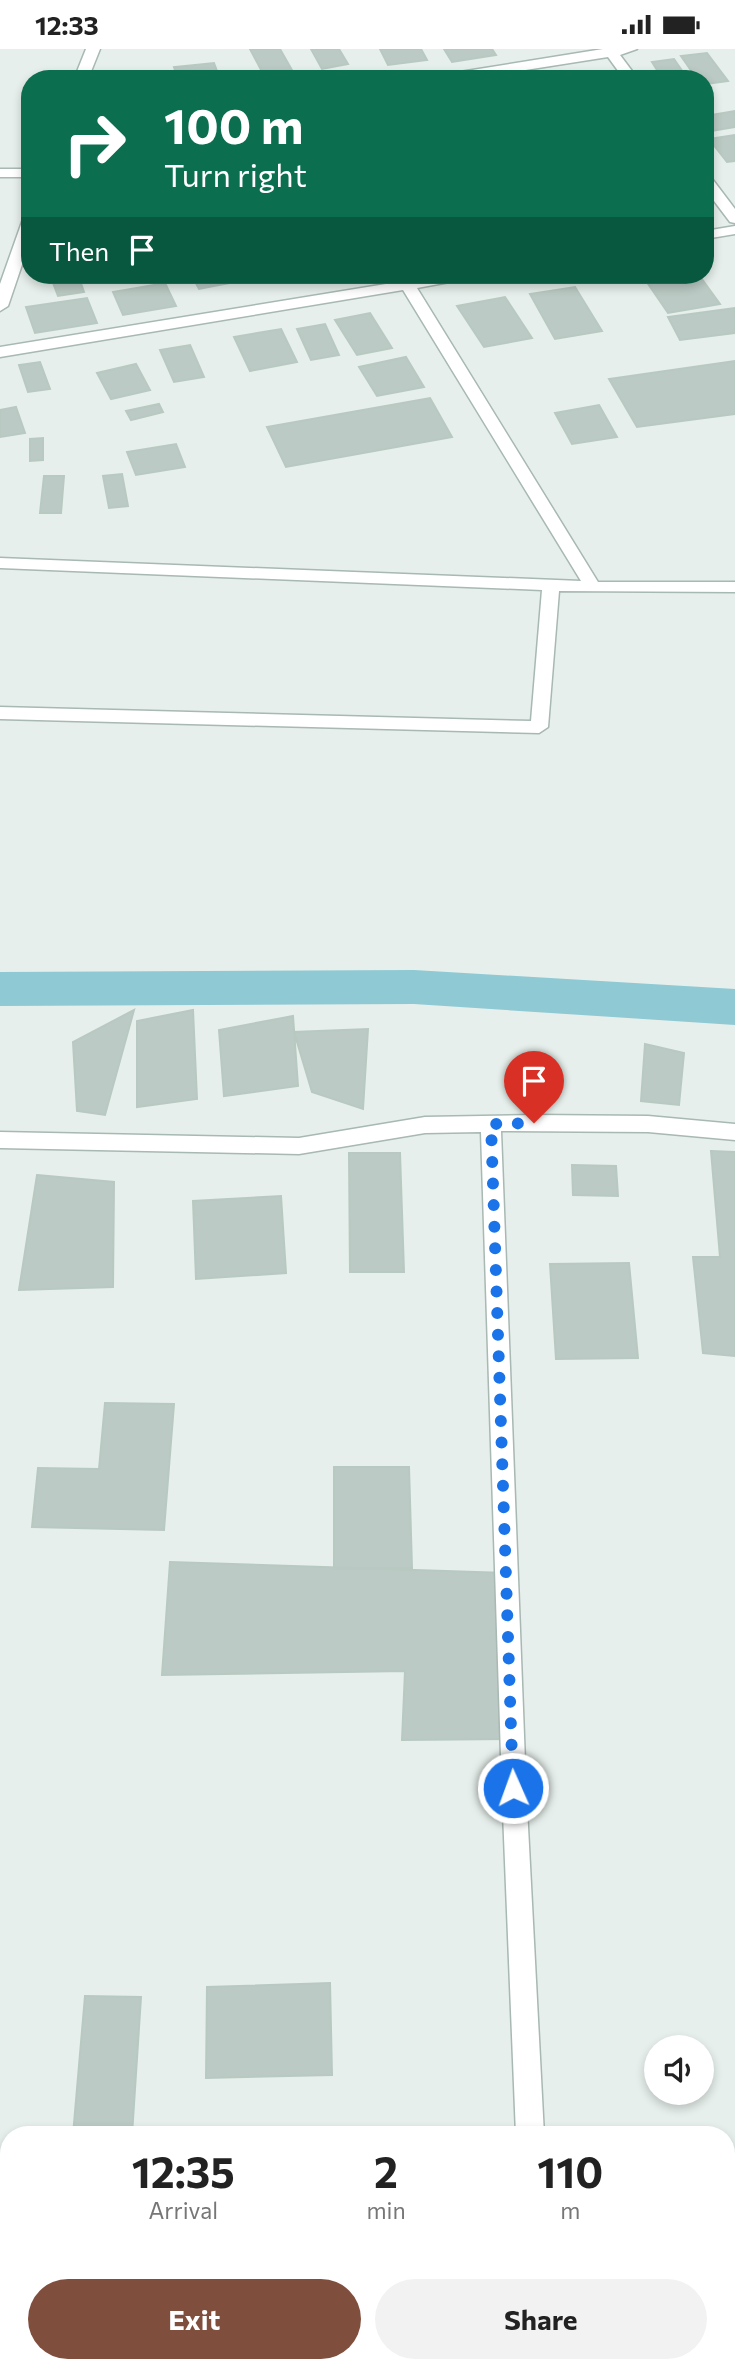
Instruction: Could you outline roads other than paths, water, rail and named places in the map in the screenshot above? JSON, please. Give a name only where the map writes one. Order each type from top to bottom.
[{"type":"street","points":[[85,70],[93,49]]},
{"type":"street","points":[[494,70],[629,49]]},
{"type":"street","points":[[610,50],[624,70]]},
{"type":"street","points":[[0,173],[21,173]]},
{"type":"street","points":[[714,191],[735,219]]},
{"type":"street","points":[[714,234],[735,230]]},
{"type":"street","points":[[0,306],[7,264],[21,237]]},
{"type":"street","points":[[0,352],[414,284]]},
{"type":"street","points":[[408,285],[593,587]]},
{"type":"street","points":[[0,563],[593,587],[735,587]]},
{"type":"street","points":[[0,713],[539,727],[551,585]]},
{"type":"street","points":[[491,1124],[513,1788],[530,2126]]},
{"type":"street","points":[[0,1159],[0,1140],[299,1146],[425,1125],[491,1124],[648,1124],[735,1132]]},
{"type":"waterway","points":[[0,989],[414,987],[735,1007]]}]
